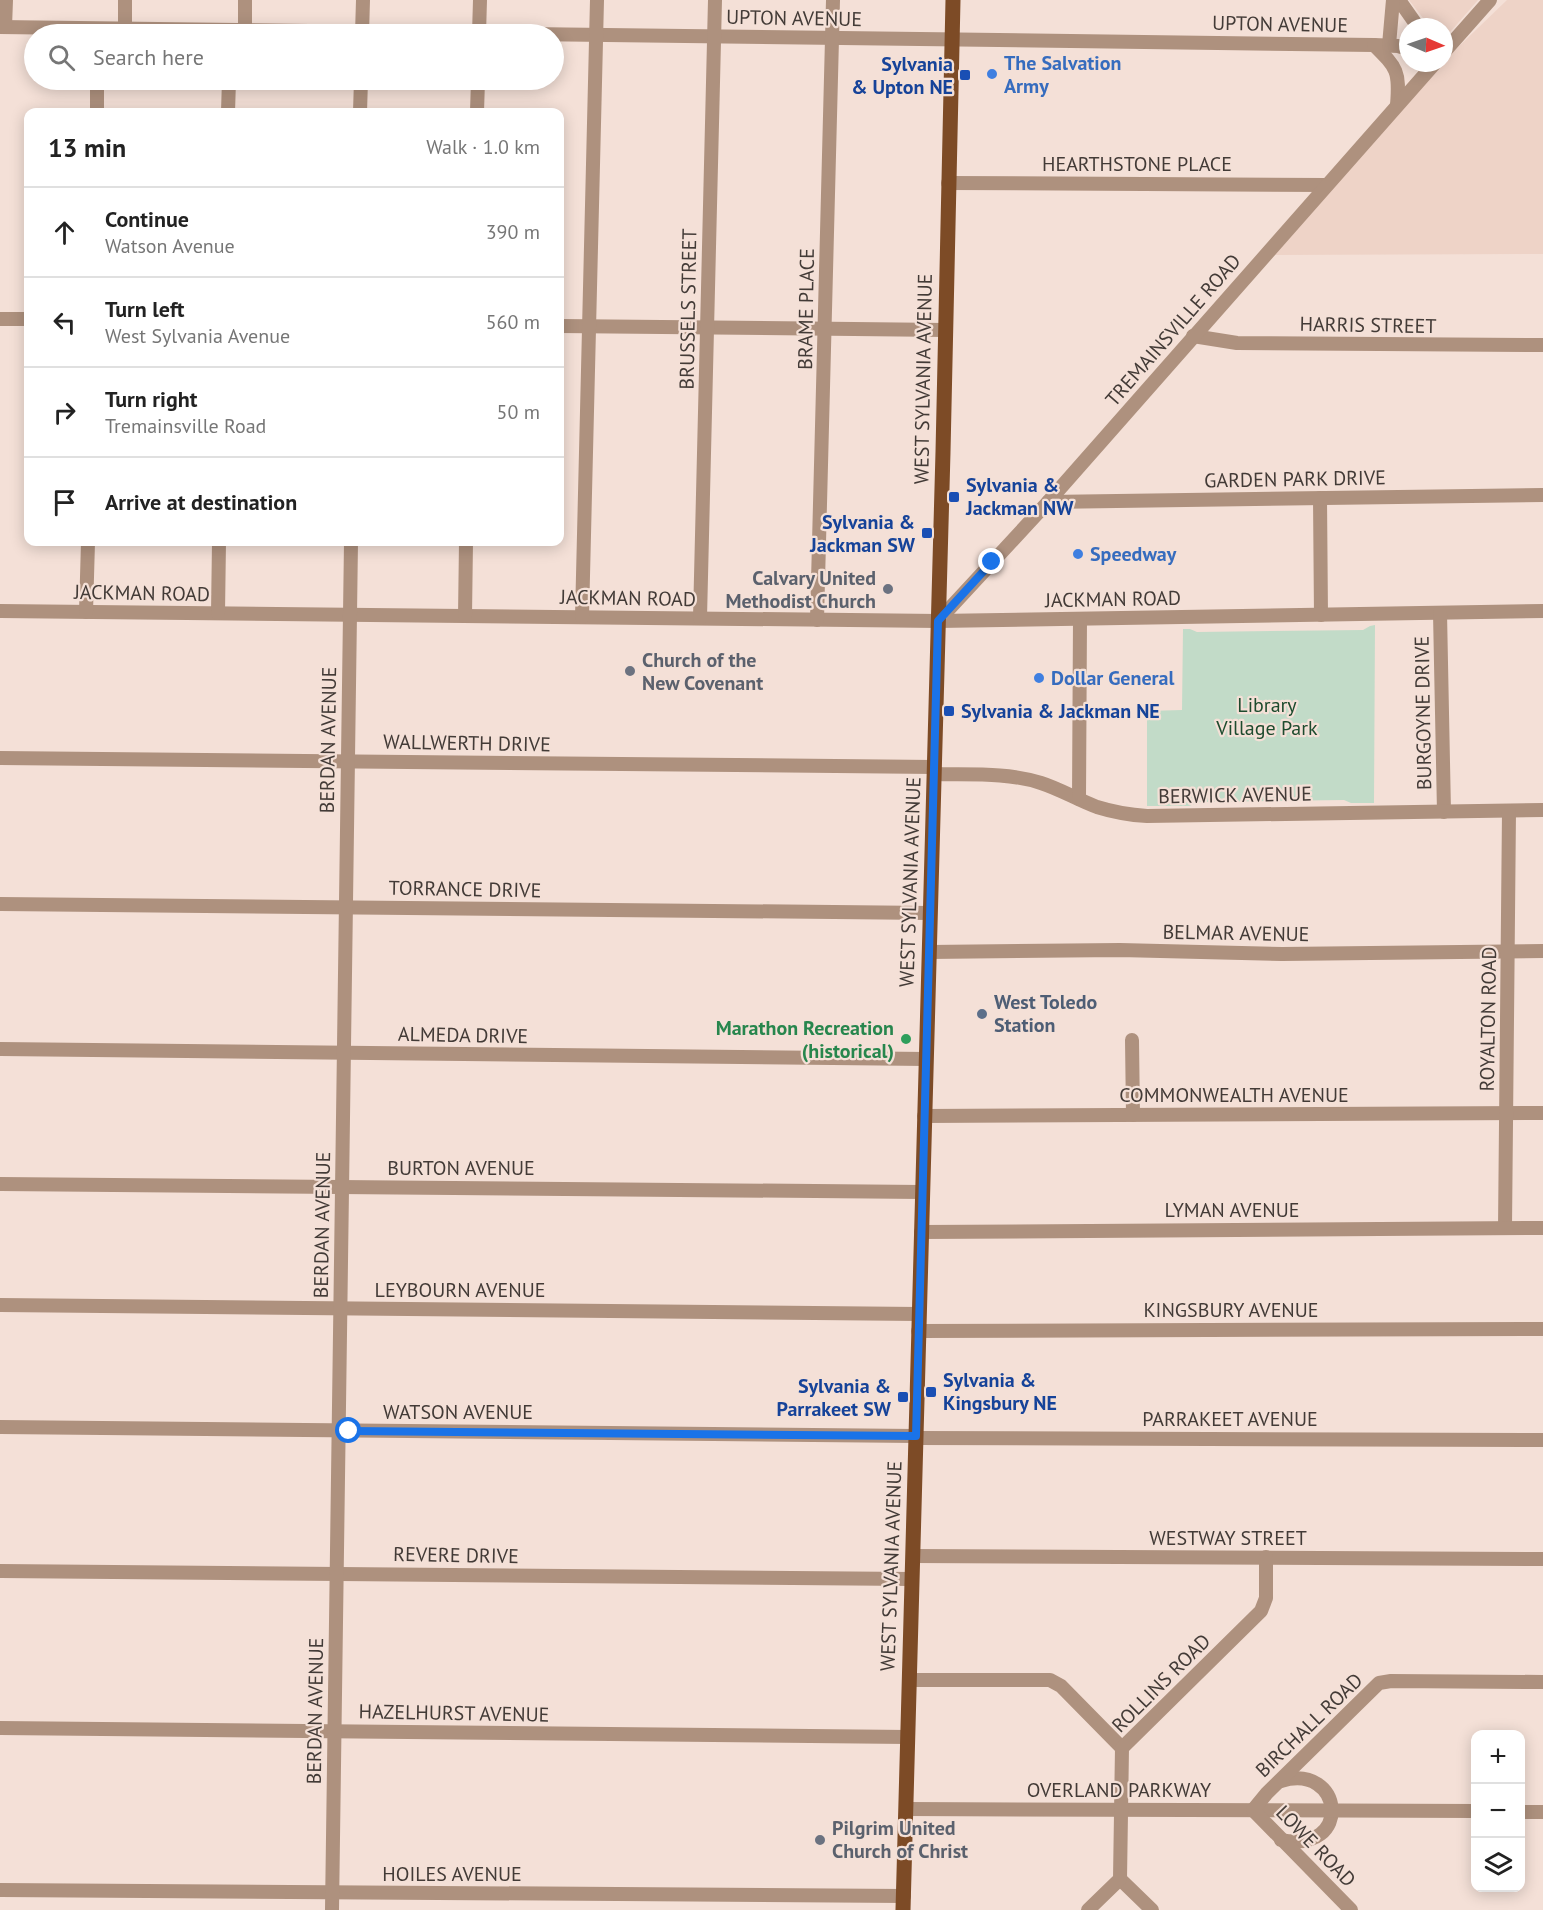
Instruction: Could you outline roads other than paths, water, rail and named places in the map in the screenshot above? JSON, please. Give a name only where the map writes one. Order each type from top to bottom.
[{"type":"main road","name":"WEST SYLVANIA AVENUE","points":[[903,1903],[953,0]]},
{"type":"street","points":[[3,27],[6,0]]},
{"type":"street","points":[[125,24],[126,0]]},
{"type":"street","points":[[244,24],[245,0]]},
{"type":"street","points":[[362,24],[363,0]]},
{"type":"street","points":[[479,24],[480,0]]},
{"type":"street","points":[[582,617],[597,0]]},
{"type":"street","name":"BRUSSELS STREET","points":[[700,618],[715,0]]},
{"type":"street","name":"BRAME PLACE","points":[[817,620],[833,0]]},
{"type":"street","points":[[1389,45],[1393,0]]},
{"type":"street","points":[[1399,0],[1412,18]]},
{"type":"street","points":[[1453,42],[1490,0]]},
{"type":"street","name":"UPTON AVENUE","points":[[3,27],[24,28]]},
{"type":"street","name":"UPTON AVENUE","points":[[564,35],[1399,47]]},
{"type":"street","points":[[1374,45],[1395,68],[1399,86],[1397,105]]},
{"type":"street","name":"TREMAINSVILLE ROAD","points":[[938,621],[1047,502],[1427,72]]},
{"type":"street","points":[[97,90],[97,108]]},
{"type":"street","points":[[228,108],[229,90]]},
{"type":"street","points":[[360,108],[361,90]]},
{"type":"street","points":[[477,108],[478,90]]},
{"type":"street","name":"HEARTHSTONE PLACE","points":[[948,183],[1326,185]]},
{"type":"street","points":[[0,319],[24,319]]},
{"type":"street","points":[[564,326],[945,330]]},
{"type":"street","name":"HARRIS STREET","points":[[1193,336],[1237,343],[1543,345]]},
{"type":"street","name":"GARDEN PARK DRIVE","points":[[1047,502],[1543,495]]},
{"type":"street","points":[[1320,498],[1322,615]]},
{"type":"street","points":[[86,612],[88,546]]},
{"type":"street","points":[[218,613],[219,546]]},
{"type":"street","name":"BERDAN AVENUE","points":[[332,1910],[351,546]]},
{"type":"street","points":[[465,616],[466,546]]},
{"type":"street","name":"JACKMAN ROAD","points":[[0,611],[938,621],[1543,611]]},
{"type":"street","name":"BURGOYNE DRIVE","points":[[1440,613],[1444,812]]},
{"type":"street","points":[[1079,799],[1080,619]]},
{"type":"street","name":"WALLWERTH DRIVE","points":[[0,758],[348,761],[934,771]]},
{"type":"street","name":"BERWICK AVENUE","points":[[934,771],[1022,779],[1040,783],[1114,812],[1147,816],[1543,810]]},
{"type":"street","name":"ROYALTON ROAD","points":[[1505,1228],[1509,811]]},
{"type":"street","name":"TORRANCE DRIVE","points":[[0,904],[930,913]]},
{"type":"street","name":"BELMAR AVENUE","points":[[929,952],[1120,950],[1282,954],[1543,951]]},
{"type":"street","points":[[1132,1040],[1133,1115]]},
{"type":"street","name":"ALMEDA DRIVE","points":[[0,1050],[926,1059]]},
{"type":"street","name":"COMMONWEALTH AVENUE","points":[[924,1116],[1543,1113]]},
{"type":"street","name":"BURTON AVENUE","points":[[0,1184],[922,1192]]},
{"type":"street","name":"LYMAN AVENUE","points":[[921,1232],[1543,1228]]},
{"type":"street","name":"LEYBOURN AVENUE","points":[[0,1305],[919,1314]]},
{"type":"street","name":"KINGSBURY AVENUE","points":[[918,1331],[1543,1329]]},
{"type":"street","name":"WATSON AVENUE","points":[[0,1427],[916,1437]]},
{"type":"street","name":"PARRAKEET AVENUE","points":[[916,1437],[1543,1440]]},
{"type":"street","name":"WESTWAY STREET","points":[[913,1556],[1543,1559]]},
{"type":"street","name":"ROLLINS ROAD","points":[[1120,1879],[1122,1748],[1261,1611],[1266,1598],[1266,1557]]},
{"type":"street","name":"REVERE DRIVE","points":[[0,1571],[912,1579]]},
{"type":"street","points":[[909,1680],[1050,1680],[1061,1686],[1122,1748]]},
{"type":"street","name":"BIRCHALL ROAD","points":[[1254,1810],[1267,1793],[1379,1683],[1391,1681],[1543,1682]]},
{"type":"street","name":"HAZELHURST AVENUE","points":[[0,1728],[908,1737]]},
{"type":"street","points":[[1281,1781],[1292,1777],[1313,1781],[1322,1787],[1332,1806],[1329,1823],[1315,1838],[1299,1842],[1281,1840]]},
{"type":"street","name":"OVERLAND PARKWAY","points":[[906,1809],[1471,1811]]},
{"type":"street","name":"LOWE ROAD","points":[[1254,1810],[1351,1910]]},
{"type":"street","points":[[1525,1812],[1543,1812]]},
{"type":"street","points":[[1088,1910],[1120,1879],[1152,1910]]},
{"type":"street","name":"HOILES AVENUE","points":[[0,1890],[903,1903]]},
{"type":"place","name":"The Salvation Army","points":[[992,74]]},
{"type":"place","name":"Sylvania & Upton NE","points":[[965,75]]},
{"type":"place","name":"Sylvania & Jackman NW","points":[[954,497]]},
{"type":"place","name":"Sylvania & Jackman SW","points":[[927,533]]},
{"type":"place","name":"Speedway","points":[[1078,554]]},
{"type":"place","name":"Calvary United Methodist Church","points":[[888,589]]},
{"type":"place","name":"Church of the New Covenant","points":[[630,671]]},
{"type":"place","name":"Dollar General","points":[[1039,678]]},
{"type":"place","name":"Sylvania & Jackman NE","points":[[949,711]]},
{"type":"place","name":"West Toledo Station","points":[[982,1014]]},
{"type":"place","name":"Marathon Recreation (historical)","points":[[906,1039]]},
{"type":"place","name":"Sylvania & Kingsbury NE","points":[[931,1392]]},
{"type":"place","name":"Sylvania & Parrakeet SW","points":[[903,1397]]},
{"type":"place","name":"Pilgrim United Church of Christ","points":[[820,1840]]},
{"type":"park label","name":"Library Village Park","points":[[1267,716]]}]
